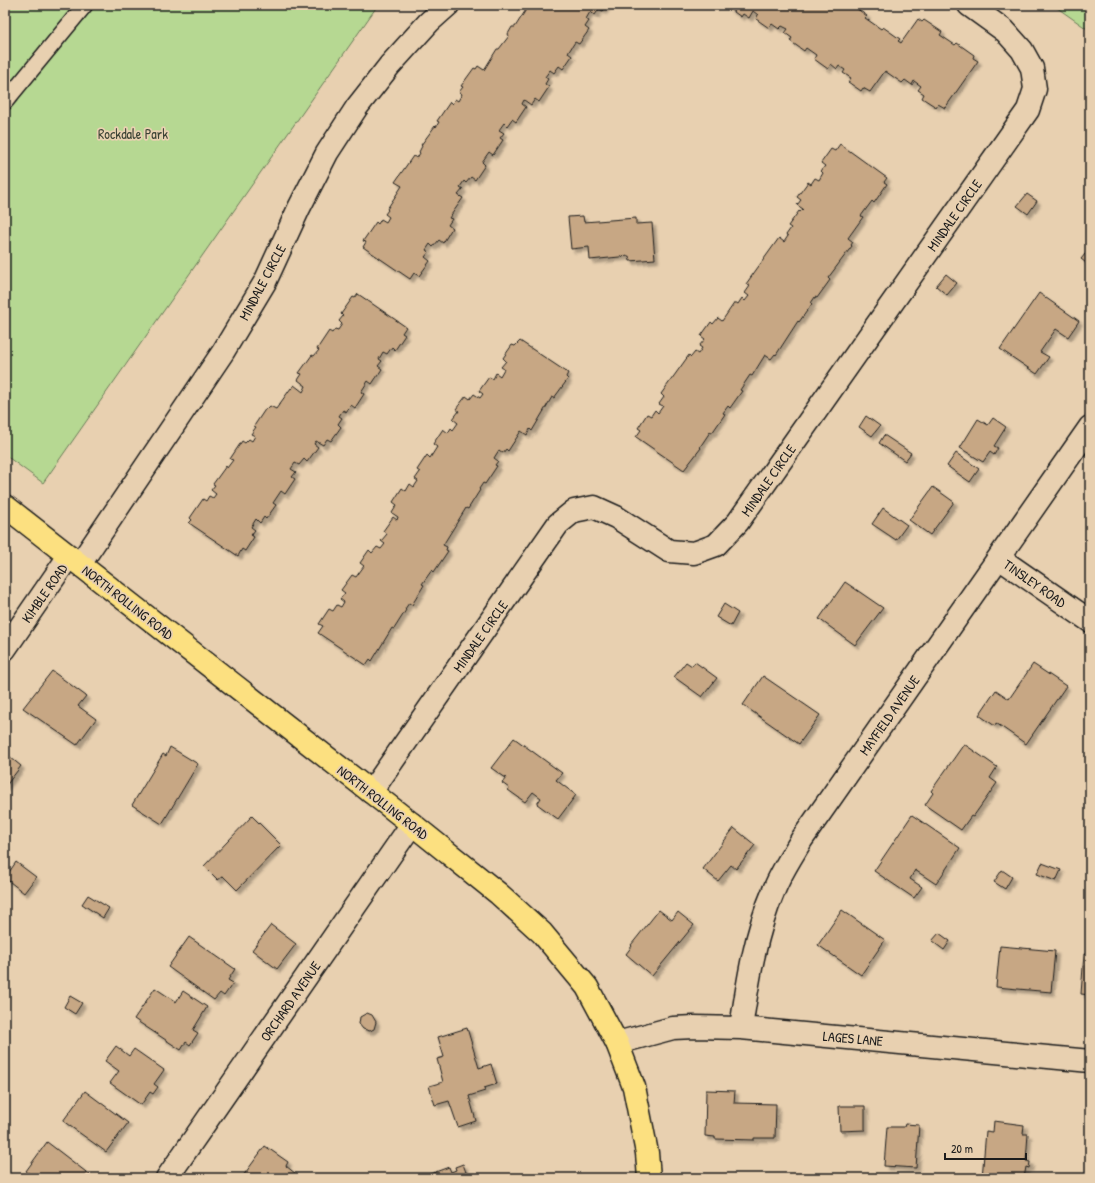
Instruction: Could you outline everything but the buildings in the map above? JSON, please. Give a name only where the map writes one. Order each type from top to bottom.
[{"type":"main road","name":"NORTH ROLLING ROAD","points":[[5,506],[412,824],[498,894],[542,933],[587,987],[617,1043],[634,1087],[647,1153],[650,1178]]},
{"type":"street","name":"MINDALE CIRCLE","points":[[75,560],[223,352],[265,282],[299,208],[327,154],[357,107],[390,65],[429,22],[448,5]]},
{"type":"street","name":"MINDALE CIRCLE","points":[[371,792],[558,524],[574,511],[594,507],[616,517],[669,551],[694,553],[716,544],[738,522],[1028,110],[1035,89],[1032,68],[1022,50],[1005,30],[968,5]]},
{"type":"street","name":"MAYFIELD AVENUE","points":[[741,1028],[753,953],[768,904],[786,864],[1090,427]]},
{"type":"street","name":"TINSLEY ROAD","points":[[999,558],[1090,621]]},
{"type":"street","name":"KIMBLE ROAD","points":[[5,650],[75,560]]},
{"type":"street","name":"ORCHARD AVENUE","points":[[167,1178],[412,824]]},
{"type":"street","name":"LAGES LANE","points":[[617,1043],[673,1028],[741,1028],[1090,1061]]},
{"type":"lane","points":[[5,102],[85,5]]},
{"type":"green space","name":"Rockdale Park","points":[[5,5],[378,5],[43,483],[5,455]]},
{"type":"green space","points":[[1053,5],[1090,5],[1090,31]]}]
